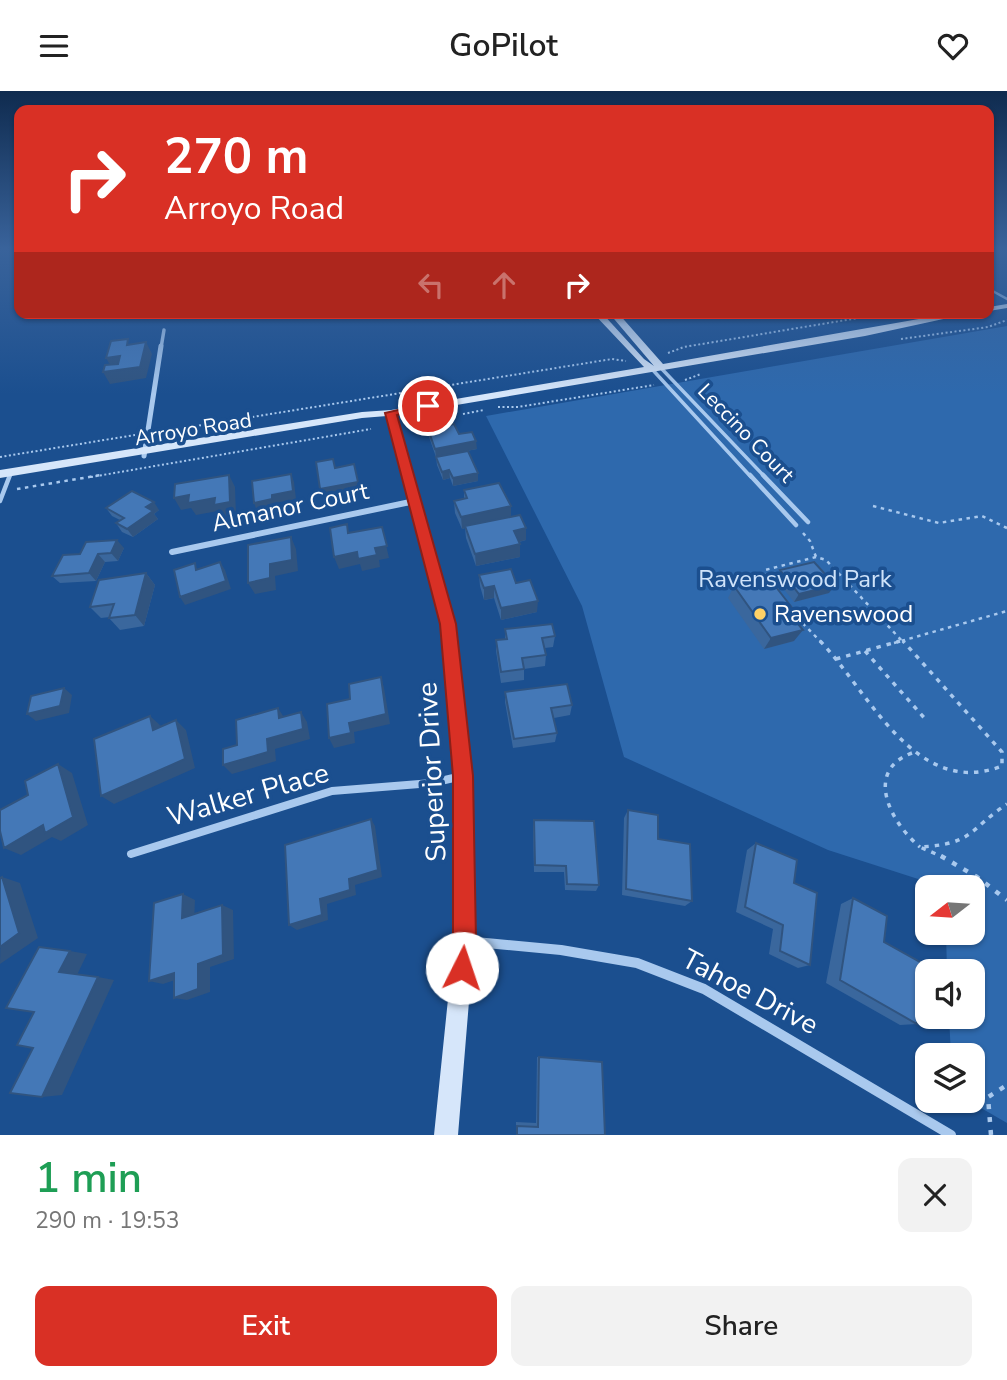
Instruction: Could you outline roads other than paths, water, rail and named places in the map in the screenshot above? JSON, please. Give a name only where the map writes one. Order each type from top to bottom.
[{"type":"street","points":[[603,319],[655,367]]},
{"type":"street","points":[[618,319],[655,367]]},
{"type":"street","name":"Arroyo Road","points":[[5,479],[144,453],[363,422],[391,413],[655,367],[744,353],[762,353],[936,319]]},
{"type":"street","points":[[144,453],[164,330]]},
{"type":"street","name":"Superior Drive","points":[[391,413],[448,624],[463,776],[464,941],[446,1135]]},
{"type":"street","name":"Almanor Court","points":[[172,552],[415,501]]},
{"type":"street","name":"Walker Place","points":[[131,854],[332,791],[432,783],[463,776]]},
{"type":"street","name":"Tahoe Drive","points":[[464,941],[561,950],[637,963],[704,989],[951,1135]]},
{"type":"lane","name":"Leccino Court","points":[[655,367],[808,522]]},
{"type":"lane","name":"Leccino Court","points":[[655,367],[796,525]]},
{"type":"lane","points":[[0,501],[5,479]]},
{"type":"place","name":"Ravenswood","points":[[760,614]]},
{"type":"park label","name":"Ravenswood Park","points":[[795,579]]}]
